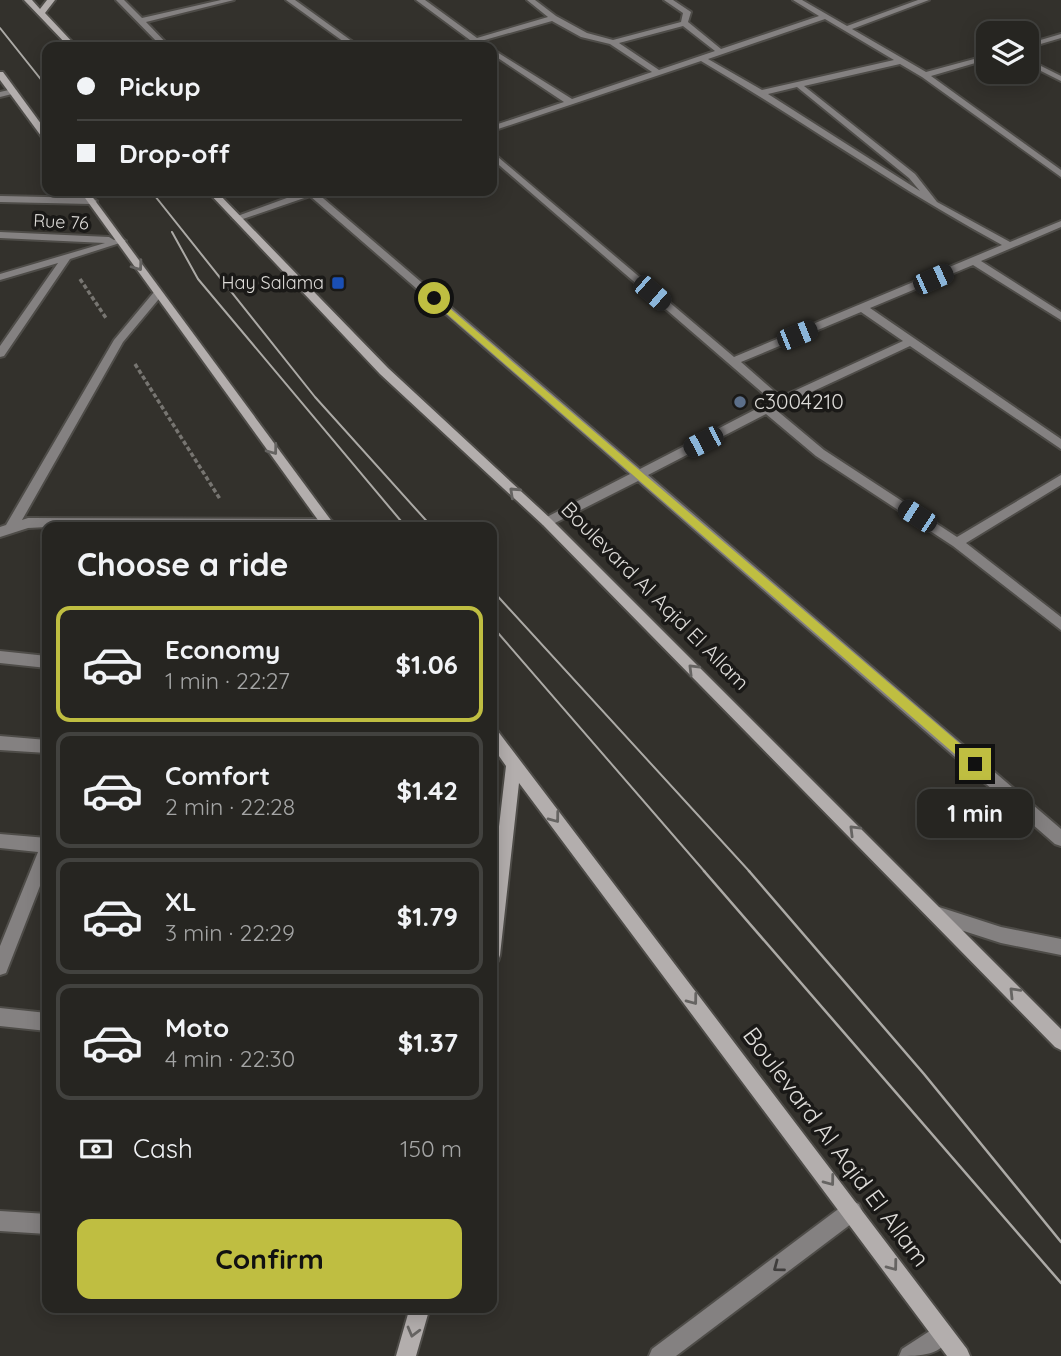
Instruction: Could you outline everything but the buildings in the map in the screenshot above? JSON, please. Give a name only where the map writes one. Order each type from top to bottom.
[{"type":"main road","points":[[27,0],[68,42]]},
{"type":"main road","points":[[40,14],[51,0]]},
{"type":"main road","points":[[0,74],[42,131]]},
{"type":"main road","points":[[88,196],[327,522]]},
{"type":"main road","name":"Boulevard Al Aqid El Allam","points":[[216,196],[384,371],[547,522],[1061,1041]]},
{"type":"main road","name":"Boulevard Al Aqid El Allam","points":[[497,742],[960,1356]]},
{"type":"main road","points":[[497,912],[514,764]]},
{"type":"main road","points":[[406,1356],[418,1313]]},
{"type":"street","points":[[120,0],[161,42]]},
{"type":"street","points":[[140,21],[230,0]]},
{"type":"street","points":[[290,0],[349,42]]},
{"type":"street","points":[[420,0],[479,42]]},
{"type":"street","points":[[531,0],[553,18],[584,35],[613,43],[657,72]]},
{"type":"street","points":[[668,0],[687,12],[684,23]]},
{"type":"street","points":[[797,0],[849,28],[925,75],[1061,174]]},
{"type":"street","points":[[849,28],[925,0]]},
{"type":"street","points":[[497,127],[827,16]]},
{"type":"street","points":[[469,42],[553,18]]},
{"type":"street","points":[[613,43],[684,23]]},
{"type":"street","points":[[684,23],[719,51]]},
{"type":"street","points":[[1039,42],[1061,36]]},
{"type":"street","points":[[497,54],[570,102]]},
{"type":"street","points":[[700,57],[935,205],[1010,246]]},
{"type":"street","points":[[761,93],[902,61]]},
{"type":"street","points":[[925,75],[976,61]]},
{"type":"street","points":[[1039,67],[1061,79]]},
{"type":"street","points":[[800,86],[912,176],[935,205]]},
{"type":"street","points":[[0,95],[13,91]]},
{"type":"street","points":[[497,159],[780,402]]},
{"type":"street","points":[[237,218],[298,196]]},
{"type":"street","points":[[318,196],[1061,839]]},
{"type":"street","points":[[0,200],[92,201]]},
{"type":"street","points":[[732,362],[1061,224]]},
{"type":"street","name":"Rue 76","points":[[0,235],[121,241]]},
{"type":"street","points":[[0,277],[121,241]]},
{"type":"street","points":[[0,354],[67,257]]},
{"type":"street","points":[[974,261],[1061,317]]},
{"type":"street","points":[[6,529],[119,340],[158,294]]},
{"type":"street","points":[[863,308],[1061,445]]},
{"type":"street","points":[[547,522],[780,402],[912,341]]},
{"type":"street","points":[[767,409],[820,453],[957,543],[1061,625]]},
{"type":"street","points":[[957,543],[1061,479]]},
{"type":"street","points":[[6,529],[28,523],[42,523]]},
{"type":"street","points":[[0,657],[42,661]]},
{"type":"street","points":[[0,743],[42,747]]},
{"type":"street","points":[[0,841],[42,846]]},
{"type":"street","points":[[1,961],[42,859]]},
{"type":"street","points":[[939,915],[1001,935],[1061,947]]},
{"type":"street","points":[[0,1017],[42,1021]]},
{"type":"street","points":[[659,1356],[852,1211]]},
{"type":"street","points":[[0,1222],[42,1224]]},
{"type":"street","points":[[909,1356],[943,1333]]},
{"type":"path","points":[[67,257],[235,522]]},
{"type":"tram line","points":[[0,28],[42,81]]},
{"type":"tram line","points":[[155,196],[315,397],[428,522]]},
{"type":"tram line","points":[[172,232],[198,279],[402,522]]},
{"type":"tram line","points":[[497,595],[750,872]]},
{"type":"tram line","points":[[497,632],[705,872]]},
{"type":"tram line","points":[[704,871],[1061,1283]]},
{"type":"tram line","points":[[749,871],[924,1074],[1061,1242]]},
{"type":"place","name":"Hay Salama","points":[[338,283]]},
{"type":"place","name":"c3004210","points":[[740,402]]},
{"type":"route","points":[[434,298],[975,764]]}]
